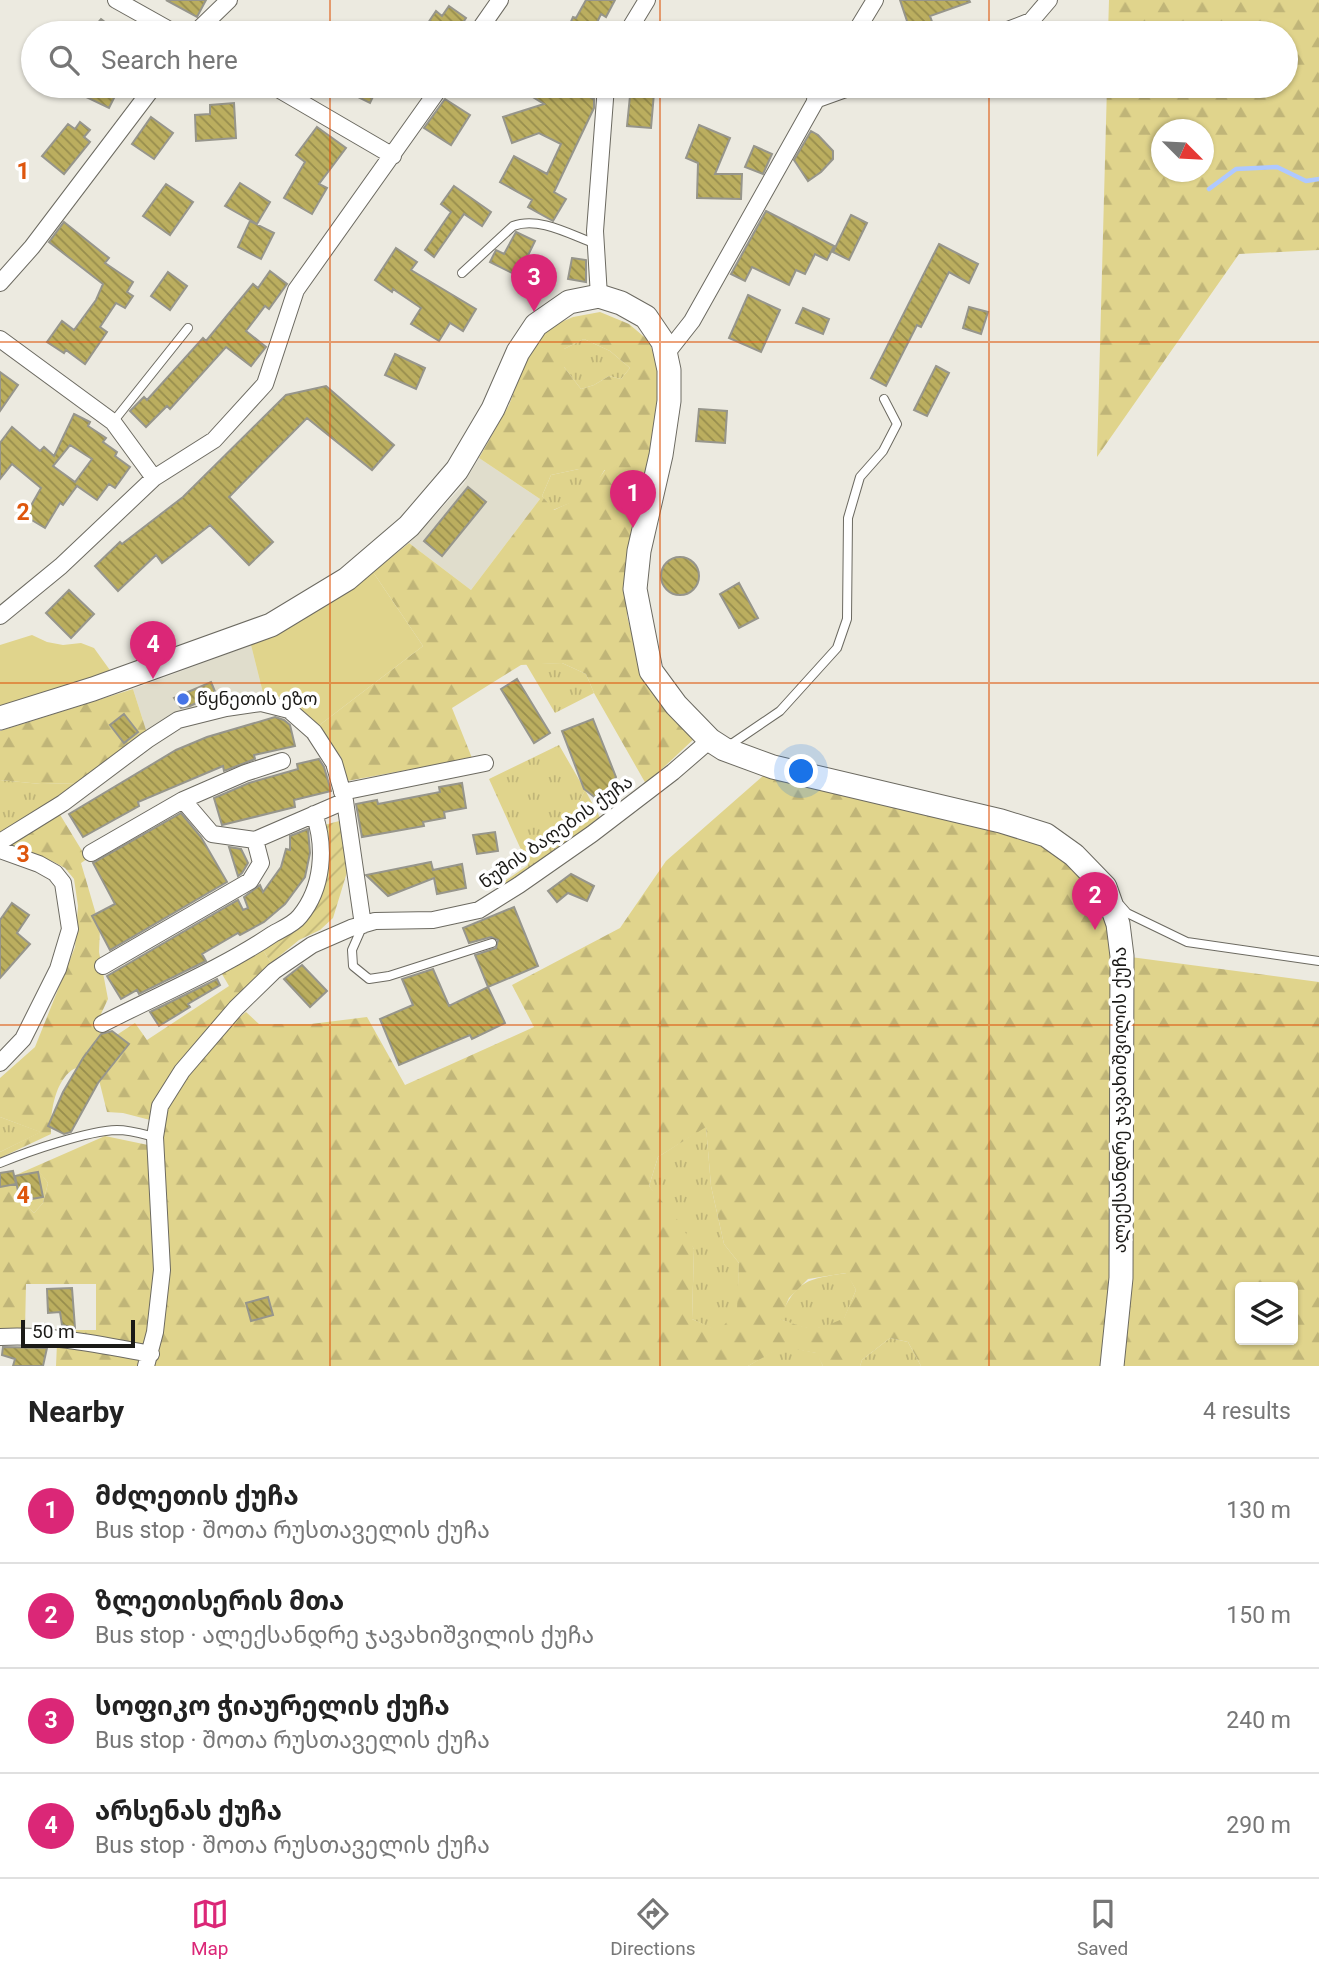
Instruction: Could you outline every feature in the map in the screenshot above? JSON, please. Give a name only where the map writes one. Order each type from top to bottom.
[{"type":"main road","points":[[0,718],[93,689],[271,625],[347,579],[409,526],[457,470],[493,409],[518,352],[536,325],[569,302],[599,296],[621,303],[646,317],[663,342],[669,370],[668,401],[661,455],[639,551],[635,589],[651,671],[676,705],[717,745]]},
{"type":"main road","name":"ალექსანდრე ჯავახიშვილის ქუჩა","points":[[717,745],[773,767],[1001,821],[1046,835],[1074,855],[1105,887],[1118,924],[1122,956],[1121,1278],[1112,1366]]},
{"type":"street","points":[[116,0],[154,21]]},
{"type":"street","points":[[207,21],[229,0]]},
{"type":"street","points":[[485,21],[500,0]]},
{"type":"street","points":[[634,21],[647,0]]},
{"type":"street","points":[[862,21],[875,0]]},
{"type":"street","points":[[1031,21],[1049,0]]},
{"type":"street","points":[[0,283],[32,247],[145,98]]},
{"type":"street","points":[[294,98],[393,156]]},
{"type":"street","points":[[0,615],[61,566],[154,478],[214,440],[265,384],[296,290],[433,98]]},
{"type":"street","points":[[599,296],[596,244],[605,98]]},
{"type":"street","points":[[666,354],[692,321],[815,100],[821,98]]},
{"type":"street","points":[[0,339],[113,422],[154,478]]},
{"type":"street","points":[[0,842],[64,803],[178,720],[226,708],[261,703],[289,710],[314,732],[334,763],[343,797],[363,925]]},
{"type":"street","name":"ნუშის ბაღების ქუჩა","points":[[148,1360],[162,1270],[155,1137],[160,1107],[182,1071],[236,1008],[274,971],[312,945],[375,921],[433,920],[479,909],[519,886],[673,772],[717,745]]},
{"type":"street","points":[[91,853],[183,800],[245,773],[282,761]]},
{"type":"street","points":[[183,800],[212,834],[255,840],[314,814],[343,797],[485,763]]},
{"type":"street","points":[[102,1024],[257,945],[299,917],[317,881],[322,855],[320,832],[314,814]]},
{"type":"street","points":[[103,966],[250,881],[261,863],[255,840]]},
{"type":"street","points":[[0,850],[39,863],[55,873],[63,883],[70,929],[58,969],[23,1039],[0,1063]]},
{"type":"street","points":[[0,1336],[58,1338],[148,1360]]},
{"type":"lane","points":[[461,273],[513,226],[522,222],[538,223],[596,244]]},
{"type":"lane","points":[[113,422],[188,328]]},
{"type":"lane","points":[[717,745],[780,711],[837,648],[847,619],[848,518],[860,477],[883,451],[897,424],[884,399]]},
{"type":"lane","points":[[1105,887],[1127,914],[1187,942],[1319,961]]},
{"type":"lane","points":[[363,925],[352,950],[353,966],[369,979],[389,976],[492,943]]},
{"type":"lane","points":[[0,1163],[18,1155],[101,1131],[121,1130],[155,1137]]},
{"type":"shaded area","points":[[479,458],[540,499],[471,590],[409,543],[463,485]]},
{"type":"shaded area","points":[[251,645],[264,697],[147,733],[133,689]]},
{"type":"green space","points":[[1109,0],[1319,0],[1319,250],[1239,254],[1097,457],[1107,98],[1298,98],[1298,21],[1108,21]]},
{"type":"green space","points":[[600,312],[629,324],[649,341],[659,369],[660,410],[627,561],[627,616],[638,657],[697,736],[646,784],[586,674],[562,663],[521,665],[452,708],[472,758],[347,781],[341,757],[317,727],[423,646],[373,572],[409,543],[471,590],[540,499],[479,458],[509,405],[532,344],[552,326],[573,317]],"holes":[[[584,339],[610,351],[630,368],[621,379],[609,376],[581,389],[564,367],[564,349]],[[579,469],[605,470],[583,495],[554,510],[542,496],[551,475]]]},
{"type":"green space","points":[[584,339],[610,351],[630,368],[621,379],[609,376],[581,389],[564,367],[564,349]]},
{"type":"green space","points":[[579,469],[605,469],[594,488],[575,501],[553,510],[542,496],[551,475]]},
{"type":"green space","points":[[373,572],[423,646],[317,727],[264,697],[251,645],[329,604]]},
{"type":"green space","points":[[32,635],[47,642],[63,645],[81,643],[94,648],[112,673],[0,707],[0,645]]},
{"type":"green space","points":[[562,663],[586,674],[594,693],[555,713],[526,664]]},
{"type":"green space","points":[[133,689],[147,733],[82,783],[41,784],[0,780],[0,731]]},
{"type":"green space","points":[[559,745],[585,790],[551,858],[515,880],[498,886],[528,865],[489,779]]},
{"type":"green space","points":[[773,767],[1046,835],[1105,887],[1123,956],[1319,982],[1319,1366],[921,1366],[908,1342],[890,1338],[862,1360],[860,1366],[823,1366],[816,1353],[782,1347],[748,1366],[146,1366],[155,1332],[160,1106],[208,1043],[246,1012],[259,1024],[311,1024],[367,1017],[405,1085],[534,1027],[512,985],[620,928],[666,861]],"holes":[[[706,1127],[711,1186],[724,1244],[739,1263],[737,1310],[719,1331],[692,1319],[694,1249],[681,1224],[649,1186],[658,1157]],[[846,1273],[856,1290],[844,1318],[826,1326],[812,1328],[780,1319],[789,1298],[808,1279]]]},
{"type":"green space","points":[[0,780],[41,784],[82,783],[0,833]]},
{"type":"green space","points":[[585,790],[602,821],[551,858]]},
{"type":"green space","points":[[59,813],[87,859],[81,863],[100,928],[99,952],[108,999],[101,1014],[112,1038],[135,1023],[147,1040],[229,986],[219,969],[260,945],[271,963],[174,1072],[154,1121],[107,1112],[95,1064],[80,1067],[66,1076],[57,1091],[52,1109],[51,1134],[0,1158],[0,1152],[40,1132],[0,1117],[0,1078],[35,1047],[75,947],[78,906],[74,879],[65,868],[8,846]]},
{"type":"green space","points":[[343,820],[348,869],[333,918],[320,930],[299,940],[271,963],[260,945],[303,917],[324,825]]},
{"type":"green space","points":[[0,1117],[41,1132],[0,1152]]},
{"type":"green space","points":[[706,1126],[711,1186],[724,1244],[739,1263],[738,1310],[719,1332],[692,1319],[694,1249],[649,1186],[658,1157]]},
{"type":"green space","points":[[105,1136],[148,1145],[158,1261],[146,1348],[0,1333],[0,1182]],"holes":[[[36,1168],[48,1183],[43,1203],[34,1213],[22,1202],[24,1193],[19,1175]],[[26,1284],[96,1284],[96,1330],[25,1330]]]},
{"type":"green space","points":[[36,1167],[48,1183],[43,1203],[34,1213],[22,1202],[24,1193],[18,1175]]},
{"type":"green space","points":[[847,1273],[856,1290],[844,1319],[812,1328],[779,1319],[791,1296],[804,1284],[822,1277]]},
{"type":"green space","points":[[890,1338],[908,1342],[921,1366],[860,1366],[862,1360]]},
{"type":"green space","points":[[57,1343],[141,1356],[141,1366],[56,1366]]},
{"type":"green space","points":[[782,1346],[817,1353],[823,1366],[748,1366]]},
{"type":"building","points":[[166,0],[206,0],[197,17]]},
{"type":"building","points":[[586,0],[615,0],[606,17],[601,14],[598,21],[571,21],[573,17],[576,18]]},
{"type":"building","points":[[900,0],[970,2],[930,16],[932,21],[907,21]]},
{"type":"building","points":[[449,6],[466,18],[464,21],[429,21],[436,11],[442,16]]},
{"type":"building","points":[[88,98],[114,98],[109,108]]},
{"type":"building","points":[[360,98],[372,98],[370,103]]},
{"type":"building","points":[[534,98],[594,99],[594,108],[554,192],[566,199],[553,221],[528,207],[532,200],[500,182],[514,156],[547,174],[561,144],[539,133],[512,143],[503,117],[544,104]]},
{"type":"building","points":[[630,98],[654,98],[651,128],[627,126]]},
{"type":"building","points":[[445,99],[470,115],[451,145],[424,128]]},
{"type":"building","points":[[234,103],[236,138],[196,141],[195,115],[210,114],[210,105]]},
{"type":"building","points":[[151,117],[173,133],[154,159],[132,144]]},
{"type":"building","points":[[80,122],[90,130],[84,137],[90,142],[64,174],[42,156],[68,124],[75,129]]},
{"type":"building","points":[[699,125],[730,138],[715,174],[742,174],[741,199],[697,198],[698,163],[686,158]]},
{"type":"building","points":[[317,127],[346,148],[319,184],[327,188],[312,214],[284,198],[305,162],[296,155]]},
{"type":"building","points":[[811,131],[833,151],[833,159],[808,181],[794,160]]},
{"type":"building","points":[[754,146],[772,154],[763,174],[745,167]]},
{"type":"building","points":[[240,183],[270,202],[257,224],[225,206]]},
{"type":"building","points":[[166,184],[193,202],[170,235],[143,216]]},
{"type":"building","points":[[454,186],[491,212],[482,226],[464,214],[434,257],[425,250],[451,212],[441,204]]},
{"type":"building","points":[[766,211],[834,246],[827,260],[815,254],[805,274],[796,270],[789,285],[752,267],[745,281],[731,274]]},
{"type":"building","points":[[851,215],[867,223],[849,260],[833,252]]},
{"type":"building","points":[[250,221],[274,233],[261,259],[238,247]]},
{"type":"building","points":[[64,222],[109,258],[105,263],[133,282],[127,292],[133,296],[125,308],[116,303],[100,327],[107,332],[85,364],[66,350],[64,353],[47,342],[62,321],[74,330],[96,300],[103,284],[49,242]]},
{"type":"building","points":[[516,232],[535,241],[518,276],[490,262],[496,250],[504,254]]},
{"type":"building","points":[[939,244],[978,264],[969,283],[949,272],[921,327],[917,325],[886,386],[871,378]]},
{"type":"building","points":[[396,248],[417,262],[411,270],[476,309],[463,331],[450,323],[439,341],[411,324],[421,308],[375,280]]},
{"type":"building","points":[[572,258],[586,260],[586,282],[568,279]]},
{"type":"building","points":[[270,271],[287,284],[269,309],[265,306],[246,331],[266,347],[251,366],[226,347],[170,409],[167,406],[146,427],[130,411],[144,397],[147,400],[203,338],[206,341],[253,284],[258,288]]},
{"type":"building","points":[[168,272],[187,286],[170,310],[151,296]]},
{"type":"building","points":[[748,295],[780,310],[761,352],[729,338]]},
{"type":"building","points":[[969,307],[988,312],[981,334],[963,328]]},
{"type":"building","points":[[803,308],[829,319],[823,334],[796,323]]},
{"type":"building","points":[[395,354],[425,368],[416,389],[385,375]]},
{"type":"building","points":[[936,366],[949,373],[927,416],[914,410]]},
{"type":"building","points":[[0,372],[18,385],[0,411]]},
{"type":"building","points":[[326,386],[394,445],[372,470],[307,418],[229,497],[273,542],[249,565],[210,525],[162,563],[156,555],[118,591],[95,566],[120,542],[122,544],[183,497],[286,395]]},
{"type":"building","points":[[699,409],[727,411],[725,443],[696,441]]},
{"type":"building","points":[[74,414],[90,422],[88,426],[106,438],[103,442],[117,452],[115,456],[130,467],[115,488],[109,484],[97,500],[77,486],[63,505],[60,503],[45,528],[25,516],[41,488],[12,464],[0,479],[0,443],[12,427],[40,451],[44,447],[54,456]],"holes":[[[70,445],[92,459],[75,482],[53,466]]]},
{"type":"building","points":[[468,487],[486,502],[442,556],[424,541]]},
{"type":"building","points":[[680,557],[693,563],[699,576],[693,589],[680,595],[667,589],[661,576],[667,563]]},
{"type":"building","points":[[739,583],[758,618],[739,628],[720,594]]},
{"type":"building","points":[[69,590],[94,614],[71,638],[46,613]]},
{"type":"building","points":[[517,679],[550,733],[534,743],[501,689]]},
{"type":"building","points":[[211,682],[216,694],[190,706],[181,708],[174,698]]},
{"type":"building","points":[[124,714],[138,732],[124,743],[110,725]]},
{"type":"building","points":[[275,717],[290,725],[295,746],[254,755],[255,759],[224,771],[223,766],[138,802],[139,806],[83,837],[69,814],[176,750],[207,737]]},
{"type":"building","points":[[593,719],[616,777],[605,793],[597,799],[584,789],[562,731]]},
{"type":"building","points":[[319,759],[331,791],[294,800],[295,807],[222,825],[214,798],[249,783],[298,769],[297,764]]},
{"type":"building","points":[[462,783],[466,808],[444,812],[445,818],[423,822],[424,826],[362,837],[356,804],[377,800],[378,804],[440,792],[439,787]]},
{"type":"building","points":[[181,813],[201,837],[227,882],[110,950],[92,916],[115,904],[93,863]]},
{"type":"building","points":[[308,829],[310,853],[305,877],[285,904],[264,922],[240,935],[238,933],[202,954],[206,961],[139,994],[137,990],[121,999],[107,976],[238,900],[243,910],[248,908],[244,897],[260,885],[263,892],[281,867],[286,849],[290,850],[290,836]]},
{"type":"building","points":[[495,832],[498,851],[477,854],[473,835]]},
{"type":"building","points":[[229,847],[241,849],[248,863],[238,876]]},
{"type":"building","points":[[431,862],[433,870],[462,864],[466,888],[437,894],[434,878],[388,896],[366,875]]},
{"type":"building","points":[[571,874],[594,886],[587,901],[568,893],[557,902],[548,891]]},
{"type":"building","points":[[12,903],[29,915],[17,933],[30,944],[0,978],[0,920]]},
{"type":"building","points":[[514,907],[538,966],[488,987],[475,955],[496,948],[498,940],[491,937],[469,943],[463,928]]},
{"type":"building","points":[[302,965],[327,991],[310,1007],[284,979]]},
{"type":"building","points":[[433,969],[449,1006],[488,987],[505,1023],[472,1039],[470,1035],[399,1065],[380,1019],[413,1005],[402,979]]},
{"type":"building","points":[[217,979],[220,985],[159,1026],[150,1012]]},
{"type":"building","points":[[112,1031],[129,1044],[98,1083],[71,1132],[64,1134],[48,1126],[63,1092],[83,1058],[101,1034]]},
{"type":"building","points":[[13,1171],[16,1184],[0,1187],[0,1173]]},
{"type":"building","points":[[38,1172],[43,1197],[20,1201],[15,1176]]},
{"type":"building","points":[[72,1288],[75,1328],[62,1325],[60,1312],[48,1313],[47,1289]]},
{"type":"building","points":[[268,1297],[273,1315],[251,1321],[246,1303]]},
{"type":"building","points":[[3,1347],[47,1348],[43,1366],[13,1366],[15,1359],[2,1355]]},
{"type":"waterway","points":[[1209,189],[1236,169],[1277,167],[1306,181],[1319,179]]},
{"type":"place","name":"სოფიკო ჭიაურელის ქუჩა","points":[[534,312]]},
{"type":"place","name":"მძლეთის ქუჩა","points":[[633,528]]},
{"type":"place","name":"არსენას ქუჩა","points":[[153,679]]},
{"type":"place","name":"წყნეთის ეზო","points":[[183,699]]},
{"type":"place","name":"ზლეთისერის მთა","points":[[1095,930]]}]
